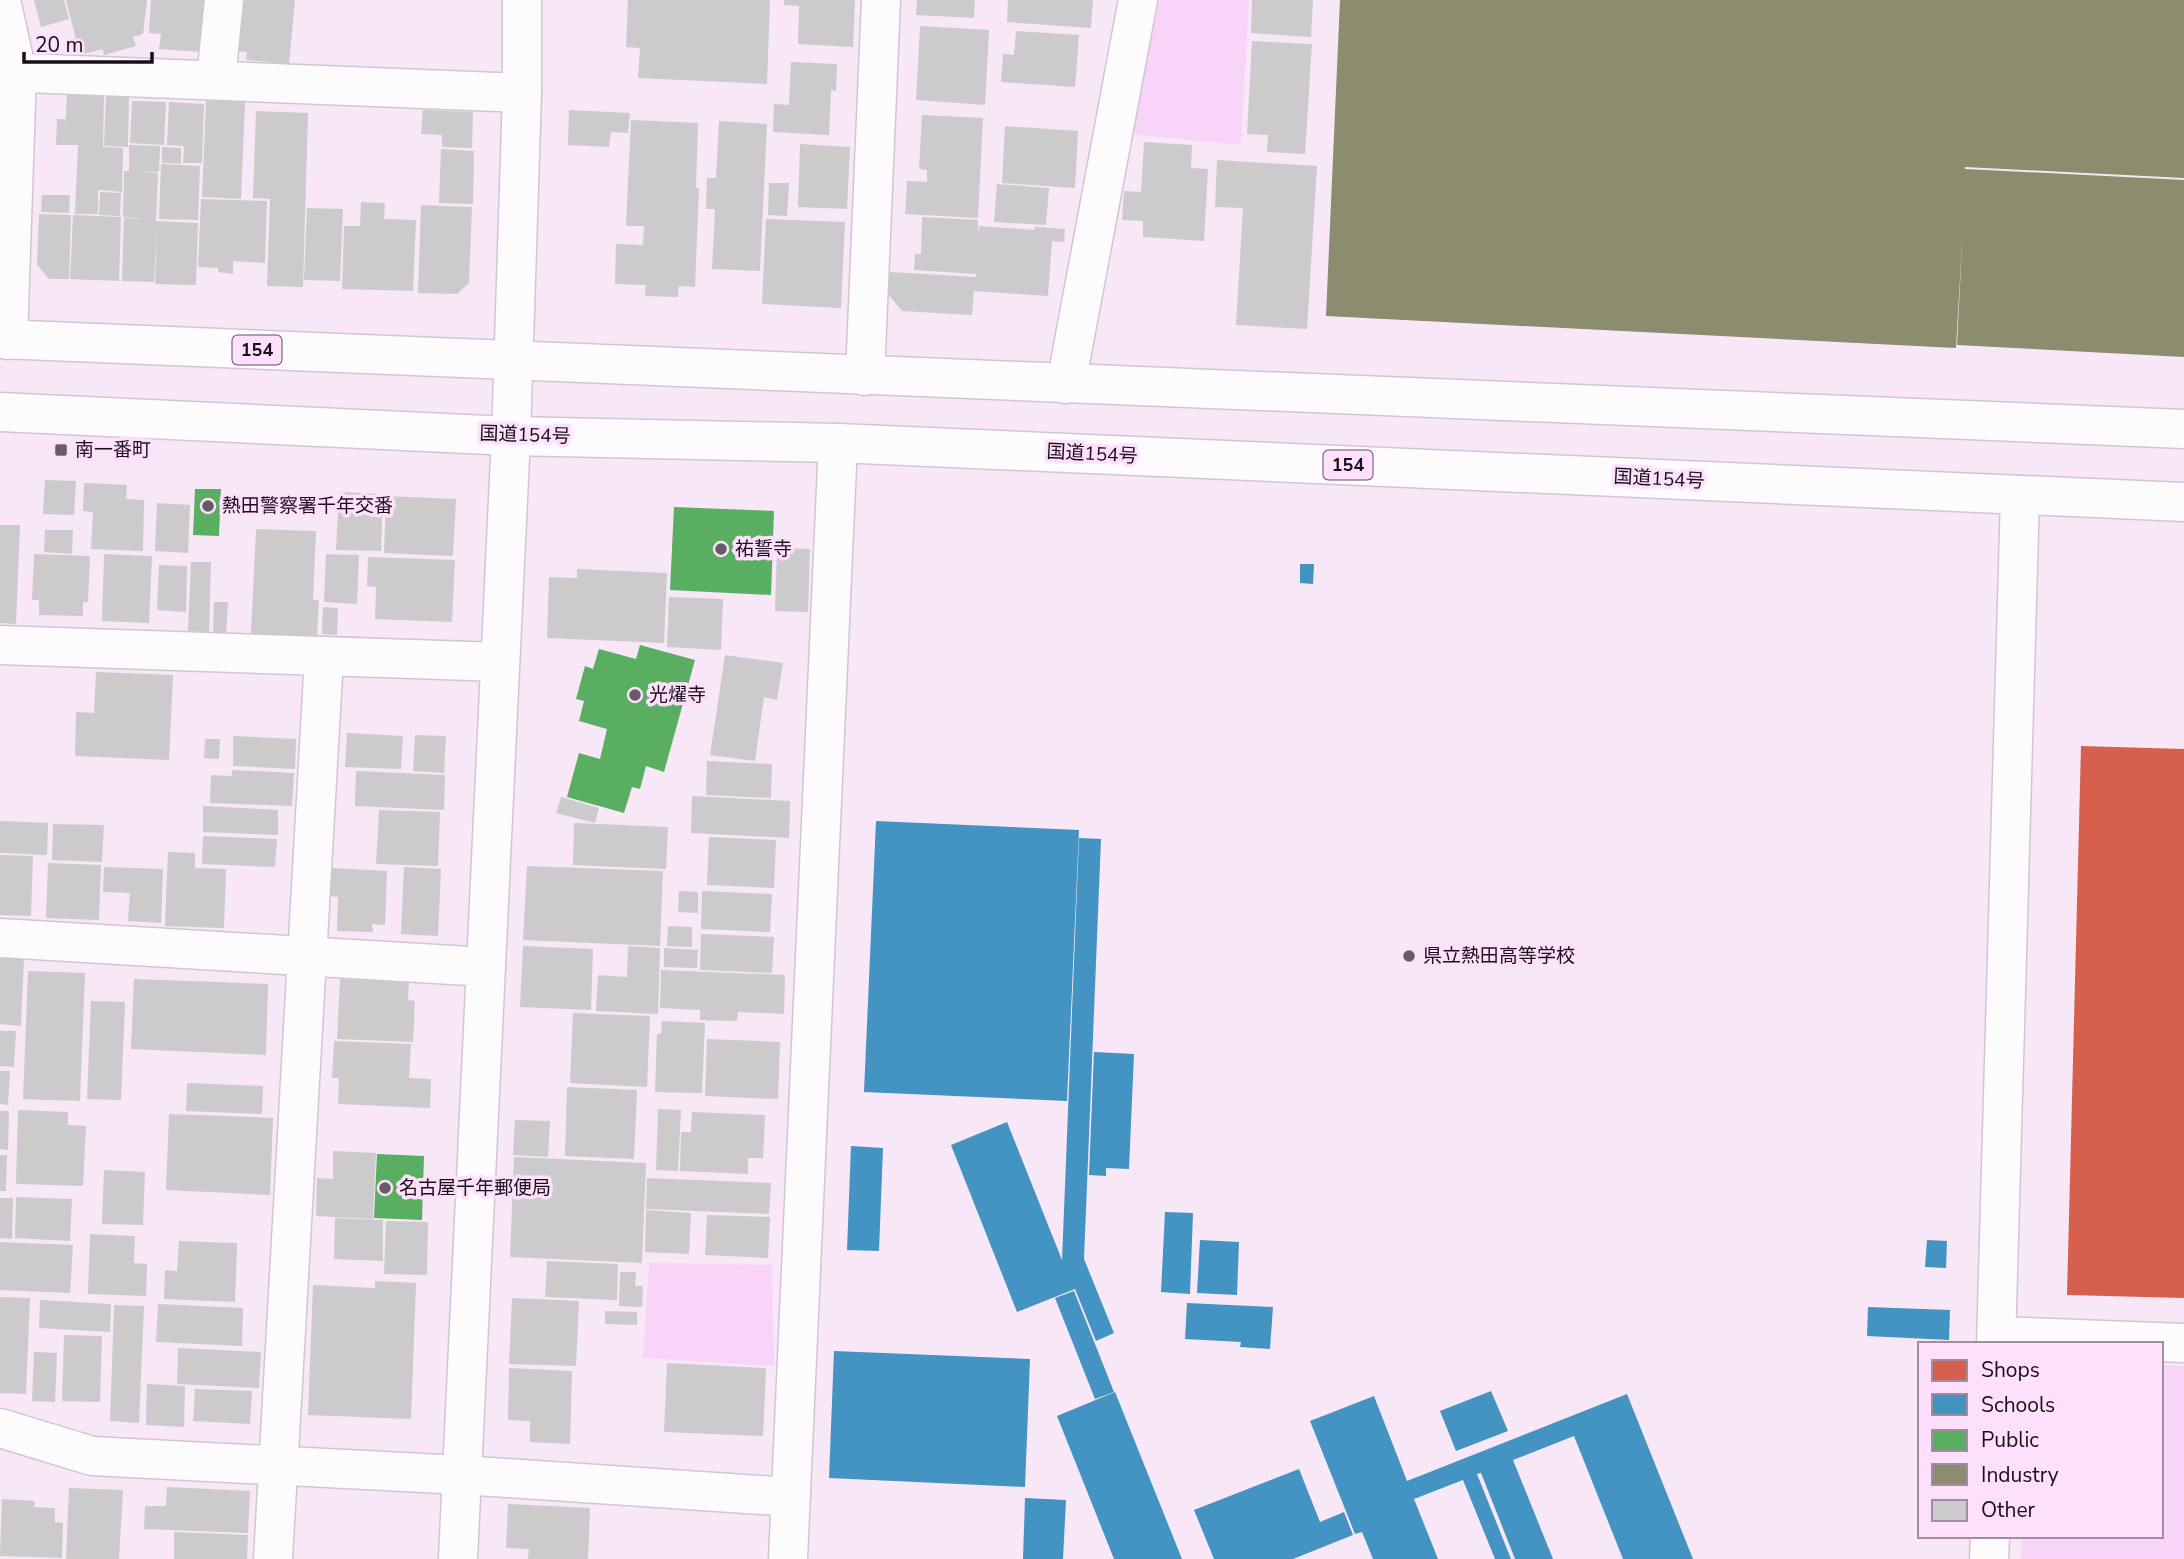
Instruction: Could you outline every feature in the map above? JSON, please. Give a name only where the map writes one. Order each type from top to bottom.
[{"type":"main road","points":[[1,0],[8,72],[4,340]]},
{"type":"main road","points":[[216,79],[224,0]]},
{"type":"main road","points":[[458,1559],[511,436],[522,93],[522,0]]},
{"type":"main road","points":[[865,376],[881,0]]},
{"type":"main road","points":[[1066,384],[1138,0]]},
{"type":"main road","points":[[8,72],[522,93]]},
{"type":"main road","name":"154","points":[[4,340],[2184,429]]},
{"type":"main road","name":"国道154号","points":[[0,412],[511,436],[838,443],[2184,502]]},
{"type":"main road","points":[[788,1559],[838,443]]},
{"type":"main road","points":[[2020,495],[1996,1340],[2121,1342]]},
{"type":"main road","points":[[0,645],[500,663]]},
{"type":"main road","points":[[272,1559],[324,657]]},
{"type":"main road","points":[[0,938],[486,967]]},
{"type":"main road","points":[[2163,1343],[2184,1343]]},
{"type":"main road","points":[[0,1428],[92,1456],[462,1475],[791,1497]]},
{"type":"main road","points":[[1989,1559],[1990,1538]]},
{"type":"shaded area","points":[[1160,0],[1249,0],[1241,145],[1129,134]]},
{"type":"shaded area","points":[[649,1263],[772,1265],[774,1366],[643,1358]]},
{"type":"shaded area","points":[[2163,1365],[2184,1366],[2184,1559],[2021,1559],[2022,1538],[2163,1538]]},
{"type":"building: Shops","points":[[2081,746],[2184,749],[2184,1298],[2067,1295]]},
{"type":"building: Schools","points":[[1300,564],[1314,564],[1313,584],[1300,583]]},
{"type":"building: Schools","points":[[876,821],[1079,830],[1067,1101],[864,1092]]},
{"type":"building: Schools","points":[[1079,838],[1101,839],[1084,1259],[1114,1333],[1096,1341],[1075,1289],[1017,1312],[951,1145],[1007,1122],[1062,1260]]},
{"type":"building: Schools","points":[[1094,1052],[1134,1054],[1129,1169],[1106,1168],[1106,1176],[1089,1175]]},
{"type":"building: Schools","points":[[851,1146],[883,1148],[879,1251],[847,1250]]},
{"type":"building: Schools","points":[[1165,1212],[1193,1213],[1190,1294],[1161,1292]]},
{"type":"building: Schools","points":[[1200,1240],[1239,1242],[1237,1295],[1197,1293]]},
{"type":"building: Schools","points":[[1927,1240],[1947,1241],[1946,1268],[1925,1267]]},
{"type":"building: Schools","points":[[1074,1291],[1114,1392],[1095,1399],[1055,1298]]},
{"type":"building: Schools","points":[[1187,1303],[1273,1307],[1270,1349],[1240,1347],[1241,1342],[1185,1339]]},
{"type":"building: Schools","points":[[1868,1307],[1950,1310],[1949,1340],[1867,1336]]},
{"type":"building: Schools","points":[[834,1351],[1030,1359],[1025,1487],[829,1478]]},
{"type":"building: Schools","points":[[1491,1391],[1508,1431],[1456,1451],[1440,1411]]},
{"type":"building: Schools","points":[[1115,1392],[1182,1559],[1114,1559],[1057,1416]]},
{"type":"building: Schools","points":[[1627,1394],[1693,1559],[1623,1559],[1574,1436],[1513,1460],[1553,1559],[1515,1559],[1481,1473],[1477,1474],[1511,1559],[1495,1559],[1463,1480],[1414,1499],[1438,1559],[1373,1559],[1362,1532],[1355,1534],[1310,1421],[1374,1396],[1407,1481]]},
{"type":"building: Schools","points":[[1299,1469],[1320,1522],[1344,1512],[1353,1535],[1293,1559],[1214,1559],[1194,1510]]},
{"type":"building: Schools","points":[[1025,1498],[1066,1500],[1063,1559],[1023,1559]]},
{"type":"building: Public","points":[[195,489],[221,489],[219,536],[193,535]]},
{"type":"building: Public","points":[[674,507],[774,511],[771,595],[670,590]]},
{"type":"building: Public","points":[[640,645],[695,660],[664,772],[646,766],[640,789],[632,787],[624,813],[567,797],[579,753],[600,759],[607,729],[579,721],[584,701],[576,699],[585,666],[593,669],[599,649],[636,659]]},
{"type":"building: Public","points":[[377,1154],[424,1156],[422,1220],[374,1218]]},
{"type":"building: Industry","points":[[1340,0],[2184,0],[2184,178],[1965,169],[2184,180],[2184,357],[1957,345],[1963,226],[1956,348],[1326,316]]},
{"type":"building: Other","points":[[34,0],[64,0],[69,19],[41,27]]},
{"type":"building: Other","points":[[66,0],[147,0],[143,34],[133,37],[136,46],[104,55],[103,49],[80,55]]},
{"type":"building: Other","points":[[151,0],[207,0],[203,52],[159,49],[161,34],[149,33]]},
{"type":"building: Other","points":[[241,0],[295,0],[289,64],[246,60],[247,52],[236,51]]},
{"type":"building: Other","points":[[628,0],[770,0],[767,84],[638,78],[640,48],[626,47]]},
{"type":"building: Other","points":[[784,0],[855,0],[853,47],[798,44],[799,6],[784,5]]},
{"type":"building: Other","points":[[917,0],[975,0],[974,18],[916,15]]},
{"type":"building: Other","points":[[1008,0],[1093,0],[1091,28],[1007,22]]},
{"type":"building: Other","points":[[1252,0],[1313,0],[1311,37],[1251,33]]},
{"type":"building: Other","points":[[920,26],[989,30],[985,105],[916,100]]},
{"type":"building: Other","points":[[1016,31],[1079,35],[1075,87],[1001,82],[1003,54],[1014,55]]},
{"type":"building: Other","points":[[1252,41],[1312,44],[1305,154],[1267,152],[1268,135],[1247,134]]},
{"type":"building: Other","points":[[791,62],[837,64],[836,91],[831,90],[829,135],[773,132],[774,104],[789,105]]},
{"type":"building: Other","points":[[67,92],[104,93],[103,147],[123,148],[122,192],[98,190],[98,214],[75,214],[78,145],[56,145],[57,119],[65,119],[65,131]]},
{"type":"building: Other","points":[[106,95],[129,96],[128,147],[104,146]]},
{"type":"building: Other","points":[[206,100],[245,102],[241,199],[202,197]]},
{"type":"building: Other","points":[[132,101],[166,102],[164,145],[130,143]]},
{"type":"building: Other","points":[[169,102],[204,104],[202,163],[183,163],[184,146],[167,145]]},
{"type":"building: Other","points":[[423,110],[473,112],[472,148],[442,147],[442,135],[421,134]]},
{"type":"building: Other","points":[[569,110],[630,113],[628,133],[611,132],[609,147],[568,145]]},
{"type":"building: Other","points":[[256,111],[308,113],[303,287],[267,286],[270,199],[253,198]]},
{"type":"building: Other","points":[[922,115],[983,118],[978,218],[905,214],[907,181],[927,182],[927,170],[919,169]]},
{"type":"building: Other","points":[[631,120],[698,123],[696,188],[699,188],[695,287],[679,286],[678,297],[645,296],[646,285],[615,284],[616,244],[643,245],[644,226],[626,226]]},
{"type":"building: Other","points":[[719,121],[767,124],[760,271],[712,269],[715,209],[706,209],[707,178],[716,178]]},
{"type":"building: Other","points":[[1005,126],[1078,131],[1075,188],[1002,183]]},
{"type":"building: Other","points":[[1144,142],[1192,145],[1191,168],[1208,169],[1204,241],[1143,237],[1143,221],[1122,220],[1124,191],[1141,192]]},
{"type":"building: Other","points":[[800,144],[850,147],[847,209],[798,207]]},
{"type":"building: Other","points":[[129,145],[160,146],[159,172],[138,171],[158,173],[156,221],[198,223],[196,285],[155,284],[157,226],[154,282],[122,281],[124,218],[149,219],[123,217],[124,171],[129,171]]},
{"type":"building: Other","points":[[162,147],[181,148],[181,164],[162,163]]},
{"type":"building: Other","points":[[441,149],[474,151],[473,204],[439,203]]},
{"type":"building: Other","points":[[1217,160],[1317,166],[1307,329],[1236,325],[1243,208],[1215,207]]},
{"type":"building: Other","points":[[161,164],[200,166],[198,220],[159,219]]},
{"type":"building: Other","points":[[769,183],[789,183],[787,216],[768,215]]},
{"type":"building: Other","points":[[997,184],[1049,188],[1046,225],[994,222]]},
{"type":"building: Other","points":[[100,192],[121,193],[120,216],[99,215]]},
{"type":"building: Other","points":[[42,195],[70,195],[69,213],[41,212]]},
{"type":"building: Other","points":[[201,199],[267,201],[265,263],[233,261],[233,274],[218,272],[218,268],[198,267]]},
{"type":"building: Other","points":[[361,202],[385,203],[384,219],[416,220],[413,291],[342,289],[344,226],[360,226]]},
{"type":"building: Other","points":[[421,205],[472,207],[469,283],[457,294],[418,293]]},
{"type":"building: Other","points":[[307,208],[343,209],[340,281],[304,280]]},
{"type":"building: Other","points":[[39,214],[71,215],[69,279],[49,279],[37,265]]},
{"type":"building: Other","points":[[73,215],[121,217],[119,281],[70,279]]},
{"type":"building: Other","points":[[922,217],[978,220],[978,235],[979,226],[1065,229],[1064,242],[1052,241],[1048,296],[974,291],[972,315],[902,311],[888,294],[890,272],[976,277],[976,274],[914,270],[915,254],[921,254]]},
{"type":"building: Other","points":[[766,219],[845,222],[841,308],[762,304]]},
{"type":"building: Other","points":[[45,480],[76,481],[74,515],[43,514]]},
{"type":"building: Other","points":[[84,483],[127,485],[126,499],[144,500],[143,551],[91,549],[93,512],[83,511]]},
{"type":"building: Other","points":[[339,492],[383,494],[381,551],[336,550]]},
{"type":"building: Other","points":[[386,496],[456,499],[453,556],[384,553]]},
{"type":"building: Other","points":[[157,503],[190,505],[188,553],[155,551]]},
{"type":"building: Other","points":[[0,525],[20,525],[16,624],[0,623]]},
{"type":"building: Other","points":[[256,529],[316,531],[313,600],[319,600],[317,636],[251,633]]},
{"type":"building: Other","points":[[45,530],[73,530],[72,554],[44,552]]},
{"type":"building: Other","points":[[777,548],[810,549],[808,612],[775,611]]},
{"type":"building: Other","points":[[34,554],[90,556],[88,602],[83,602],[83,616],[39,615],[39,600],[32,600]]},
{"type":"building: Other","points":[[104,554],[152,556],[149,623],[102,621]]},
{"type":"building: Other","points":[[326,554],[359,555],[357,604],[324,602]]},
{"type":"building: Other","points":[[368,557],[455,560],[452,622],[375,619],[376,587],[367,586]]},
{"type":"building: Other","points":[[191,562],[211,562],[209,632],[188,631]]},
{"type":"building: Other","points":[[159,565],[187,566],[186,612],[157,610]]},
{"type":"building: Other","points":[[577,569],[667,573],[664,643],[547,638],[549,577],[577,578]]},
{"type":"building: Other","points":[[669,597],[723,599],[721,650],[667,647]]},
{"type":"building: Other","points":[[214,602],[228,602],[226,635],[213,634]]},
{"type":"building: Other","points":[[323,607],[338,608],[337,635],[322,634]]},
{"type":"building: Other","points":[[725,655],[783,663],[777,700],[764,697],[755,761],[710,755]]},
{"type":"building: Other","points":[[96,672],[173,675],[169,760],[75,756],[76,712],[94,713]]},
{"type":"building: Other","points":[[347,733],[403,736],[401,769],[345,767]]},
{"type":"building: Other","points":[[415,735],[446,736],[444,773],[413,771]]},
{"type":"building: Other","points":[[233,736],[296,739],[295,769],[233,766]]},
{"type":"building: Other","points":[[205,739],[220,739],[219,759],[204,758]]},
{"type":"building: Other","points":[[707,761],[772,764],[771,798],[706,795]]},
{"type":"building: Other","points":[[232,770],[294,773],[292,806],[210,803],[211,775],[232,776]]},
{"type":"building: Other","points":[[356,771],[445,775],[444,810],[355,806]]},
{"type":"building: Other","points":[[692,796],[790,801],[789,838],[691,833]]},
{"type":"building: Other","points":[[561,797],[599,808],[595,823],[556,813]]},
{"type":"building: Other","points":[[203,806],[278,810],[278,835],[203,832]]},
{"type":"building: Other","points":[[379,810],[440,812],[438,866],[376,864]]},
{"type":"building: Other","points":[[0,821],[48,823],[47,855],[0,853]]},
{"type":"building: Other","points":[[574,823],[668,827],[666,869],[573,865]]},
{"type":"building: Other","points":[[53,824],[104,825],[102,862],[52,860]]},
{"type":"building: Other","points":[[203,836],[277,839],[275,867],[202,864]]},
{"type":"building: Other","points":[[709,837],[776,840],[774,888],[707,885]]},
{"type":"building: Other","points":[[168,852],[195,853],[195,868],[226,869],[224,928],[165,926]]},
{"type":"building: Other","points":[[0,855],[33,856],[31,916],[0,915]]},
{"type":"building: Other","points":[[48,863],[101,865],[99,920],[46,918]]},
{"type":"building: Other","points":[[527,866],[663,871],[660,946],[523,940]]},
{"type":"building: Other","points":[[104,867],[163,869],[161,923],[128,921],[130,893],[103,892]]},
{"type":"building: Other","points":[[404,867],[441,869],[438,936],[401,934]]},
{"type":"building: Other","points":[[331,868],[387,871],[385,925],[372,924],[373,932],[337,931],[338,897],[330,896]]},
{"type":"building: Other","points":[[679,891],[698,892],[698,913],[678,912]]},
{"type":"building: Other","points":[[702,891],[772,894],[770,932],[701,929]]},
{"type":"building: Other","points":[[668,926],[692,927],[692,947],[667,946]]},
{"type":"building: Other","points":[[701,934],[774,937],[772,973],[700,970]]},
{"type":"building: Other","points":[[523,946],[593,949],[591,1010],[520,1007]]},
{"type":"building: Other","points":[[628,946],[660,948],[658,1014],[596,1011],[598,975],[627,977]]},
{"type":"building: Other","points":[[664,948],[698,950],[697,968],[664,967]]},
{"type":"building: Other","points":[[0,958],[24,959],[21,1026],[0,1024]]},
{"type":"building: Other","points":[[661,970],[785,975],[784,1014],[738,1012],[737,1021],[700,1020],[700,1010],[660,1008]]},
{"type":"building: Other","points":[[28,971],[85,973],[80,1101],[23,1099]]},
{"type":"building: Other","points":[[134,979],[268,984],[266,1055],[131,1049]]},
{"type":"building: Other","points":[[340,979],[409,982],[408,1000],[415,1001],[413,1042],[337,1039]]},
{"type":"building: Other","points":[[91,1001],[125,1002],[121,1100],[87,1099]]},
{"type":"building: Other","points":[[573,1013],[650,1016],[647,1087],[570,1083]]},
{"type":"building: Other","points":[[662,1021],[705,1023],[702,1093],[655,1092],[657,1034],[661,1034]]},
{"type":"building: Other","points":[[0,1031],[16,1031],[14,1067],[0,1066]]},
{"type":"building: Other","points":[[707,1039],[780,1042],[778,1099],[705,1096]]},
{"type":"building: Other","points":[[334,1041],[411,1044],[409,1078],[431,1079],[430,1108],[338,1104],[339,1078],[332,1078]]},
{"type":"building: Other","points":[[0,1071],[10,1071],[8,1105],[0,1104]]},
{"type":"building: Other","points":[[187,1083],[263,1086],[262,1114],[186,1111]]},
{"type":"building: Other","points":[[567,1087],[637,1090],[634,1159],[565,1156]]},
{"type":"building: Other","points":[[658,1109],[681,1110],[678,1171],[656,1170]]},
{"type":"building: Other","points":[[18,1110],[68,1112],[68,1125],[86,1126],[83,1186],[16,1184]]},
{"type":"building: Other","points":[[0,1111],[9,1111],[8,1150],[0,1149]]},
{"type":"building: Other","points":[[692,1112],[765,1115],[763,1158],[748,1158],[748,1174],[680,1171],[681,1132],[691,1132]]},
{"type":"building: Other","points":[[169,1114],[273,1118],[270,1195],[166,1190]]},
{"type":"building: Other","points":[[515,1120],[550,1121],[548,1157],[513,1155]]},
{"type":"building: Other","points":[[333,1151],[376,1153],[373,1219],[316,1216],[317,1178],[333,1179]]},
{"type":"building: Other","points":[[0,1155],[7,1155],[6,1191],[0,1191]]},
{"type":"building: Other","points":[[514,1157],[646,1163],[642,1263],[510,1257]]},
{"type":"building: Other","points":[[104,1170],[145,1172],[143,1225],[102,1224]]},
{"type":"building: Other","points":[[647,1178],[771,1183],[769,1214],[646,1209]]},
{"type":"building: Other","points":[[16,1197],[72,1199],[70,1241],[15,1238]]},
{"type":"building: Other","points":[[0,1198],[13,1198],[12,1239],[0,1238]]},
{"type":"building: Other","points":[[646,1210],[691,1213],[689,1254],[645,1252]]},
{"type":"building: Other","points":[[707,1215],[770,1217],[768,1258],[705,1255]]},
{"type":"building: Other","points":[[335,1218],[383,1220],[383,1261],[334,1259]]},
{"type":"building: Other","points":[[386,1221],[428,1222],[427,1275],[384,1274]]},
{"type":"building: Other","points":[[90,1234],[135,1236],[134,1263],[147,1264],[146,1296],[88,1294]]},
{"type":"building: Other","points":[[179,1241],[237,1243],[235,1302],[164,1299],[165,1270],[177,1271]]},
{"type":"building: Other","points":[[0,1242],[73,1245],[70,1293],[0,1290]]},
{"type":"building: Other","points":[[547,1261],[618,1264],[617,1300],[545,1297]]},
{"type":"building: Other","points":[[620,1272],[636,1272],[635,1286],[643,1286],[642,1307],[619,1306]]},
{"type":"building: Other","points":[[375,1281],[416,1283],[411,1419],[308,1415],[313,1285],[375,1288]]},
{"type":"building: Other","points":[[0,1297],[30,1298],[26,1394],[0,1393]]},
{"type":"building: Other","points":[[512,1298],[579,1301],[576,1366],[509,1364]]},
{"type":"building: Other","points":[[40,1300],[111,1304],[110,1332],[39,1328]]},
{"type":"building: Other","points":[[158,1304],[243,1308],[242,1346],[156,1342]]},
{"type":"building: Other","points":[[114,1305],[144,1306],[139,1423],[110,1421]]},
{"type":"building: Other","points":[[605,1311],[637,1312],[637,1325],[605,1324]]},
{"type":"building: Other","points":[[64,1335],[102,1336],[100,1402],[62,1401]]},
{"type":"building: Other","points":[[178,1348],[261,1352],[259,1388],[177,1384]]},
{"type":"building: Other","points":[[34,1352],[57,1353],[55,1402],[32,1401]]},
{"type":"building: Other","points":[[667,1363],[766,1368],[763,1436],[664,1432]]},
{"type":"building: Other","points":[[509,1368],[572,1371],[570,1444],[530,1442],[530,1421],[508,1420]]},
{"type":"building: Other","points":[[147,1384],[185,1386],[184,1427],[146,1425]]},
{"type":"building: Other","points":[[195,1389],[252,1391],[250,1424],[193,1421]]},
{"type":"building: Other","points":[[167,1487],[250,1491],[248,1533],[144,1529],[145,1506],[166,1506]]},
{"type":"building: Other","points":[[69,1488],[123,1490],[119,1559],[66,1559]]},
{"type":"building: Other","points":[[2,1499],[35,1501],[34,1507],[55,1508],[55,1522],[63,1523],[62,1558],[0,1556]]},
{"type":"building: Other","points":[[508,1504],[590,1508],[588,1559],[528,1559],[529,1549],[506,1548]]},
{"type":"building: Other","points":[[174,1532],[248,1535],[247,1559],[174,1559]]},
{"type":"place","name":"南一番町","points":[[61,450]]},
{"type":"place","name":"熱田警察署千年交番","points":[[208,506]]},
{"type":"place","name":"祐誓寺","points":[[721,549]]},
{"type":"place","name":"光燿寺","points":[[635,695]]},
{"type":"place","name":"県立熱田高等学校","points":[[1409,956]]},
{"type":"place","name":"名古屋千年郵便局","points":[[385,1188]]}]
